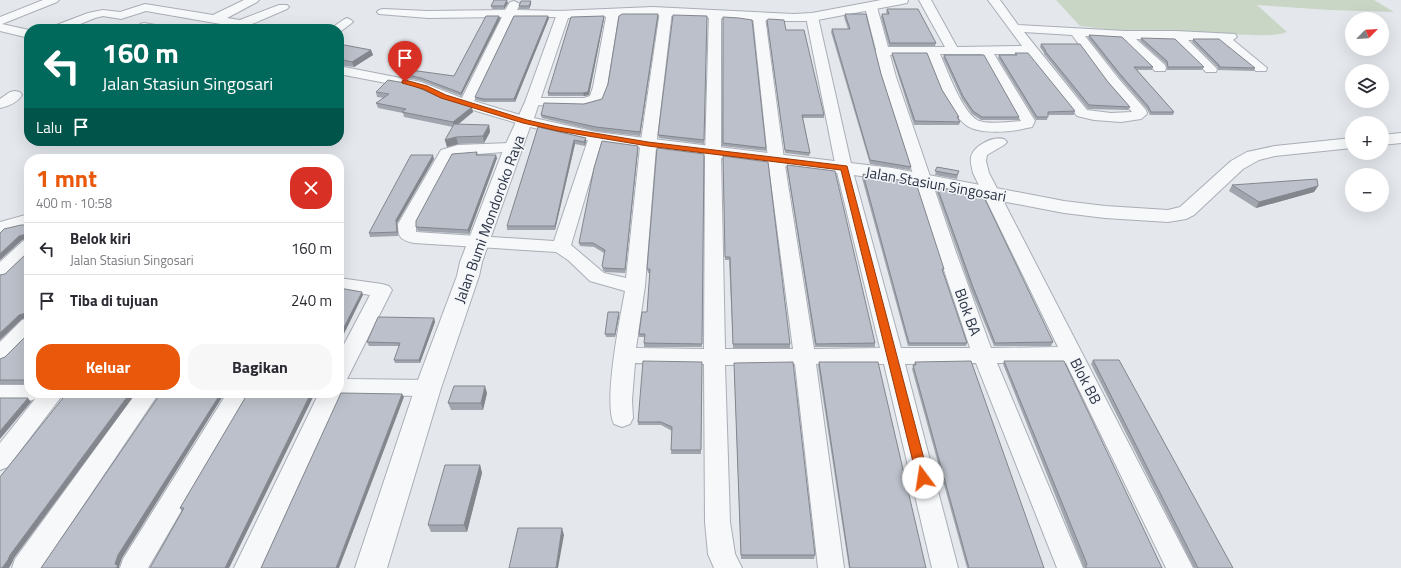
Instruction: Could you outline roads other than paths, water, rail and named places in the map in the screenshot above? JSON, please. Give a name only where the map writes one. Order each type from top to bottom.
[{"type":"street","points":[[2,26],[52,0]]},
{"type":"street","points":[[217,18],[253,0]]},
{"type":"street","points":[[466,103],[511,12],[515,0]]},
{"type":"street","points":[[383,12],[460,20],[511,12],[563,14],[666,11],[759,17],[812,17],[871,7],[898,0]]},
{"type":"street","points":[[925,0],[953,51]]},
{"type":"street","points":[[994,0],[1031,50],[1046,66],[1082,113],[1096,116],[1138,116],[1140,114],[1139,110],[1113,81],[1075,32]]},
{"type":"street","points":[[70,24],[92,15],[102,13],[121,16],[149,4],[217,18],[237,24]]},
{"type":"street","points":[[245,24],[284,7]]},
{"type":"street","name":"Blok BA","points":[[871,7],[881,51],[948,255],[984,357],[1070,568]]},
{"type":"street","points":[[622,418],[621,400],[625,355],[635,286],[648,144],[666,11]]},
{"type":"street","points":[[533,102],[584,102],[596,99],[600,87],[613,12]]},
{"type":"street","points":[[715,13],[713,151],[716,494],[720,546],[723,560],[729,568]]},
{"type":"street","points":[[2,26],[44,14]]},
{"type":"street","name":"Jalan Bumi Mondoroko Raya","points":[[371,568],[428,388],[513,148],[533,102],[563,14]]},
{"type":"street","points":[[759,17],[776,159],[805,357],[831,568]]},
{"type":"street","points":[[812,17],[844,170],[893,357],[945,568]]},
{"type":"street","points":[[2,26],[24,33]]},
{"type":"street","points":[[1014,28],[1125,35],[1226,37],[1261,68]]},
{"type":"street","points":[[1125,35],[1160,68]]},
{"type":"street","points":[[1176,35],[1211,69]]},
{"type":"street","points":[[881,51],[1031,50]]},
{"type":"street","points":[[932,51],[960,107],[970,121],[975,124],[988,126],[1019,126],[1027,124],[1028,121],[986,51]]},
{"type":"street","name":"Jalan Stasiun Singosari","points":[[344,71],[416,85],[444,97],[525,121],[596,137],[776,159],[844,170],[924,180],[1064,207],[1105,212],[1172,216],[1179,215],[1187,211],[1237,165],[1253,156],[1288,150],[1345,144]]},
{"type":"street","points":[[0,104],[11,99],[15,95]]},
{"type":"street","points":[[561,247],[596,137]]},
{"type":"street","points":[[1389,139],[1401,138]]},
{"type":"street","name":"Blok BB","points":[[999,142],[981,150],[977,161],[982,173],[991,194],[1074,355],[1180,568]]},
{"type":"street","points":[[513,148],[458,150],[446,154],[407,224],[407,234],[414,238],[478,246],[544,244],[561,247],[574,256],[597,277],[615,283],[635,286]]},
{"type":"street","points":[[0,228],[24,221]]},
{"type":"street","points":[[0,272],[24,250]]},
{"type":"street","points":[[344,285],[382,290],[344,364]]},
{"type":"street","points":[[0,355],[24,330]]},
{"type":"street","points":[[625,355],[715,357],[984,357],[1074,355]]},
{"type":"street","points":[[344,387],[428,388]]},
{"type":"street","points":[[0,393],[24,393]]},
{"type":"street","points":[[0,460],[50,398]]},
{"type":"street","points":[[25,568],[144,398]]},
{"type":"street","points":[[133,568],[236,398]]},
{"type":"street","points":[[247,568],[328,398]]}]
